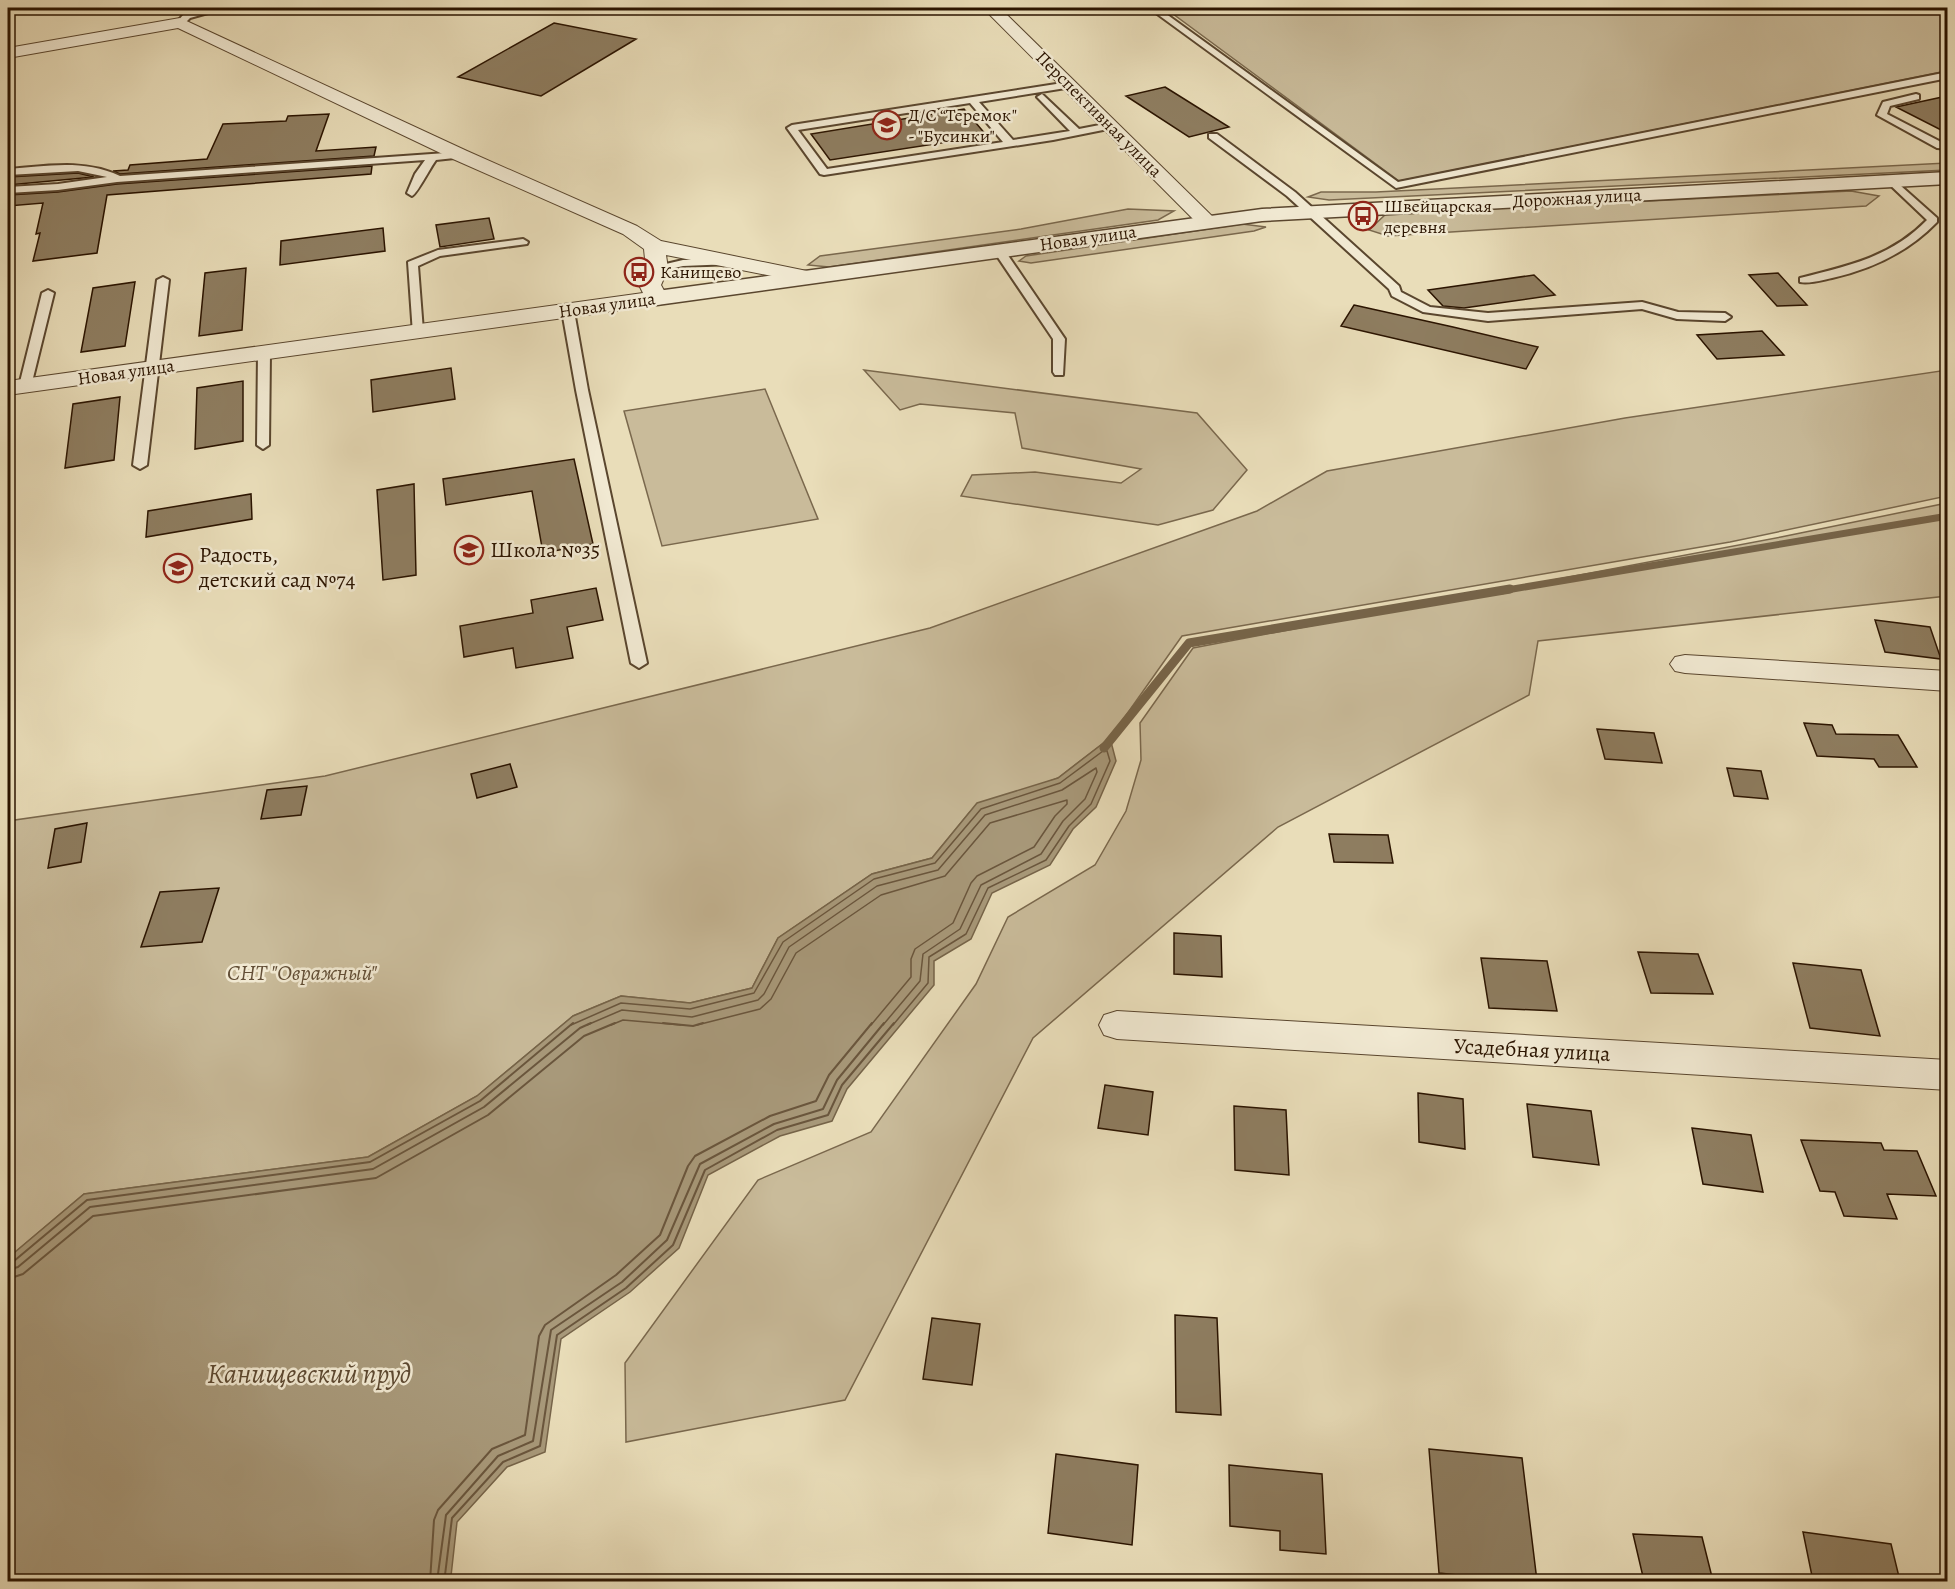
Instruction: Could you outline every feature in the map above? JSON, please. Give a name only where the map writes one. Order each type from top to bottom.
[{"type":"street","points":[[159,8],[180,23],[460,155],[630,230],[654,246],[807,277]]},
{"type":"street","name":"Перспективная улица","points":[[991,8],[1206,221]]},
{"type":"street","points":[[8,53],[180,23]]},
{"type":"street","name":"Дорожная улица","points":[[1206,221],[1262,214],[1947,178]]},
{"type":"street","name":"Новая улица","points":[[16,387],[1206,221]]},
{"type":"street","points":[[654,246],[657,269],[650,285],[657,298]]},
{"type":"street","points":[[1685,664],[1947,681]]},
{"type":"street","name":"Усадебная улица","points":[[1117,1025],[1947,1076]]},
{"type":"lane","points":[[180,23],[187,16],[222,8]]},
{"type":"lane","points":[[1153,8],[1396,185],[1947,75]]},
{"type":"lane","points":[[1933,8],[1947,14]]},
{"type":"lane","points":[[1069,85],[792,128],[824,172],[1110,126]]},
{"type":"lane","points":[[1042,96],[1076,131]]},
{"type":"lane","points":[[1916,97],[1886,104],[1882,115],[1941,146],[1947,146]]},
{"type":"lane","points":[[972,100],[1010,143]]},
{"type":"lane","points":[[1213,136],[1312,212],[1395,288],[1396,294],[1427,310],[1488,317],[1641,305],[1677,315],[1725,317]]},
{"type":"lane","points":[[8,190],[58,187],[117,178],[460,155]]},
{"type":"lane","points":[[412,193],[420,174],[433,157]]},
{"type":"lane","points":[[8,172],[68,168],[103,170],[117,178]]},
{"type":"lane","points":[[1804,280],[1829,276],[1881,258],[1921,234],[1933,220],[1892,181]]},
{"type":"lane","points":[[417,331],[412,264],[438,253],[523,242]]},
{"type":"lane","points":[[999,250],[1059,339],[1059,372]]},
{"type":"lane","points":[[657,269],[683,263],[728,261]]},
{"type":"lane","points":[[140,465],[163,280]]},
{"type":"lane","points":[[16,387],[48,293]]},
{"type":"lane","points":[[568,310],[582,390],[639,663]]},
{"type":"lane","points":[[263,445],[264,352]]},
{"type":"green space","points":[[1165,8],[1928,8],[1947,16],[1947,71],[1399,181]]},
{"type":"green space","points":[[1947,163],[1947,170],[1329,200],[1308,197],[1321,192],[1376,192]]},
{"type":"green space","points":[[1851,191],[1879,196],[1866,206],[1388,236],[1369,230],[1386,214]]},
{"type":"green space","points":[[1128,209],[1174,211],[1158,220],[829,267],[808,265],[820,256],[1021,229]]},
{"type":"green space","points":[[1242,224],[1266,227],[1254,231],[1031,263],[1019,261],[1026,256]]},
{"type":"green space","points":[[864,370],[1197,413],[1247,470],[1213,510],[1158,525],[961,496],[972,475],[1035,472],[1121,483],[1141,469],[1022,448],[1015,413],[920,404],[900,410]]},
{"type":"green space","name":"СНТ \"Овражный\"","points":[[1947,370],[1947,496],[1730,542],[1182,636],[1110,738],[1058,778],[970,812],[932,858],[872,874],[778,938],[752,988],[690,1003],[621,996],[573,1016],[477,1096],[368,1157],[84,1194],[8,1258],[8,821],[325,776],[930,628],[1257,511],[1327,471],[1625,418]]},
{"type":"green space","points":[[765,389],[818,519],[662,546],[624,411]]},
{"type":"green space","points":[[1947,503],[1947,596],[1538,641],[1529,695],[1278,827],[1033,1038],[845,1400],[626,1442],[625,1363],[758,1180],[871,1132],[976,984],[1008,917],[1095,865],[1126,811],[1141,760],[1140,723],[1193,648],[1781,537]]},
{"type":"water","name":"Канищевский пруд","points":[[1110,738],[1116,761],[1096,807],[1073,829],[1050,865],[992,893],[971,939],[934,961],[934,985],[847,1089],[832,1121],[780,1136],[708,1175],[679,1248],[630,1292],[561,1339],[545,1452],[507,1467],[457,1522],[451,1576],[456,1581],[8,1581],[8,1258],[84,1194],[368,1157],[477,1096],[573,1016],[621,996],[690,1003],[752,988],[778,938],[872,874],[932,858],[977,803],[1058,778]]},
{"type":"building","points":[[554,23],[636,39],[541,96],[458,77]]},
{"type":"building","points":[[1165,87],[1229,127],[1189,137],[1126,96]]},
{"type":"building","points":[[1947,96],[1947,133],[1896,107]]},
{"type":"building","points":[[964,109],[987,136],[830,160],[811,134]]},
{"type":"building","points":[[329,114],[316,151],[376,147],[374,156],[120,174],[113,171],[128,170],[130,165],[207,159],[223,124],[286,121],[288,116]]},
{"type":"building","points":[[372,166],[371,174],[107,195],[97,253],[33,261],[40,233],[36,234],[43,203],[8,206],[8,195],[58,192],[117,184]]},
{"type":"building","points":[[78,173],[94,177],[8,185],[8,177]]},
{"type":"building","points":[[489,218],[494,239],[440,247],[436,225]]},
{"type":"building","points":[[383,228],[385,251],[280,265],[281,241]]},
{"type":"building","points":[[246,268],[242,330],[199,336],[205,273]]},
{"type":"building","points":[[1778,273],[1807,305],[1777,306],[1749,275]]},
{"type":"building","points":[[1534,275],[1555,295],[1464,308],[1443,306],[1428,290]]},
{"type":"building","points":[[135,282],[125,346],[81,352],[93,288]]},
{"type":"building","points":[[1354,305],[1538,347],[1526,369],[1341,326]]},
{"type":"building","points":[[1762,331],[1784,355],[1717,359],[1697,335]]},
{"type":"building","points":[[451,368],[455,399],[373,412],[371,380]]},
{"type":"building","points":[[243,381],[243,441],[195,449],[197,388]]},
{"type":"building","points":[[120,397],[114,460],[65,468],[73,404]]},
{"type":"building","points":[[574,459],[593,544],[543,553],[532,491],[446,505],[443,479]]},
{"type":"building","points":[[414,484],[416,575],[383,580],[377,490]]},
{"type":"building","points":[[251,494],[252,519],[146,537],[148,511]]},
{"type":"building","points":[[596,588],[603,620],[567,627],[573,658],[516,668],[513,648],[464,657],[460,626],[533,613],[531,600]]},
{"type":"building","points":[[1875,620],[1930,627],[1941,659],[1885,652]]},
{"type":"building","points":[[1804,723],[1832,725],[1836,734],[1898,735],[1917,767],[1879,767],[1874,759],[1817,756]]},
{"type":"building","points":[[1597,729],[1654,733],[1662,763],[1605,759]]},
{"type":"building","points":[[510,764],[517,787],[477,798],[471,774]]},
{"type":"building","points":[[1727,768],[1761,771],[1768,799],[1734,796]]},
{"type":"building","points":[[307,786],[301,815],[261,819],[267,790]]},
{"type":"building","points":[[87,823],[81,862],[48,868],[55,829]]},
{"type":"building","points":[[1329,834],[1388,835],[1393,863],[1334,862]]},
{"type":"building","points":[[219,888],[202,942],[141,947],[160,892]]},
{"type":"building","points":[[1174,933],[1221,936],[1222,977],[1174,974]]},
{"type":"building","points":[[1638,952],[1698,954],[1713,994],[1651,993]]},
{"type":"building","points":[[1481,958],[1547,961],[1557,1011],[1489,1008]]},
{"type":"building","points":[[1793,963],[1861,970],[1880,1036],[1810,1028]]},
{"type":"building","points":[[1105,1085],[1153,1092],[1148,1135],[1098,1128]]},
{"type":"building","points":[[1418,1093],[1463,1099],[1465,1149],[1419,1142]]},
{"type":"building","points":[[1527,1104],[1591,1111],[1599,1165],[1533,1157]]},
{"type":"building","points":[[1234,1106],[1286,1110],[1289,1175],[1235,1170]]},
{"type":"building","points":[[1692,1128],[1751,1135],[1763,1192],[1703,1184]]},
{"type":"building","points":[[1801,1140],[1881,1143],[1884,1150],[1917,1151],[1936,1196],[1887,1194],[1897,1219],[1844,1216],[1835,1192],[1820,1191]]},
{"type":"building","points":[[1175,1315],[1217,1318],[1221,1415],[1176,1412]]},
{"type":"building","points":[[932,1318],[980,1324],[972,1385],[923,1379]]},
{"type":"building","points":[[1429,1449],[1522,1458],[1537,1581],[1514,1581],[1439,1573]]},
{"type":"building","points":[[1056,1454],[1138,1465],[1132,1545],[1048,1533]]},
{"type":"building","points":[[1229,1465],[1322,1474],[1326,1554],[1280,1550],[1280,1531],[1230,1526]]},
{"type":"building","points":[[1803,1532],[1891,1544],[1900,1581],[1813,1581]]},
{"type":"building","points":[[1633,1534],[1702,1537],[1713,1581],[1644,1581]]},
{"type":"waterway","points":[[1501,591],[1948,516]]},
{"type":"waterway","points":[[1104,748],[1189,643],[1510,589]]},
{"type":"place","name":"Д/С “Теремок\" - \"Бусинки\"","points":[[887,125]]},
{"type":"place","name":"Швейцарская деревня","points":[[1363,216]]},
{"type":"place","name":"Канищево","points":[[639,272]]},
{"type":"place","name":"Школа №35","points":[[469,550]]},
{"type":"place","name":"Радость, детский сад №74","points":[[178,568]]}]
